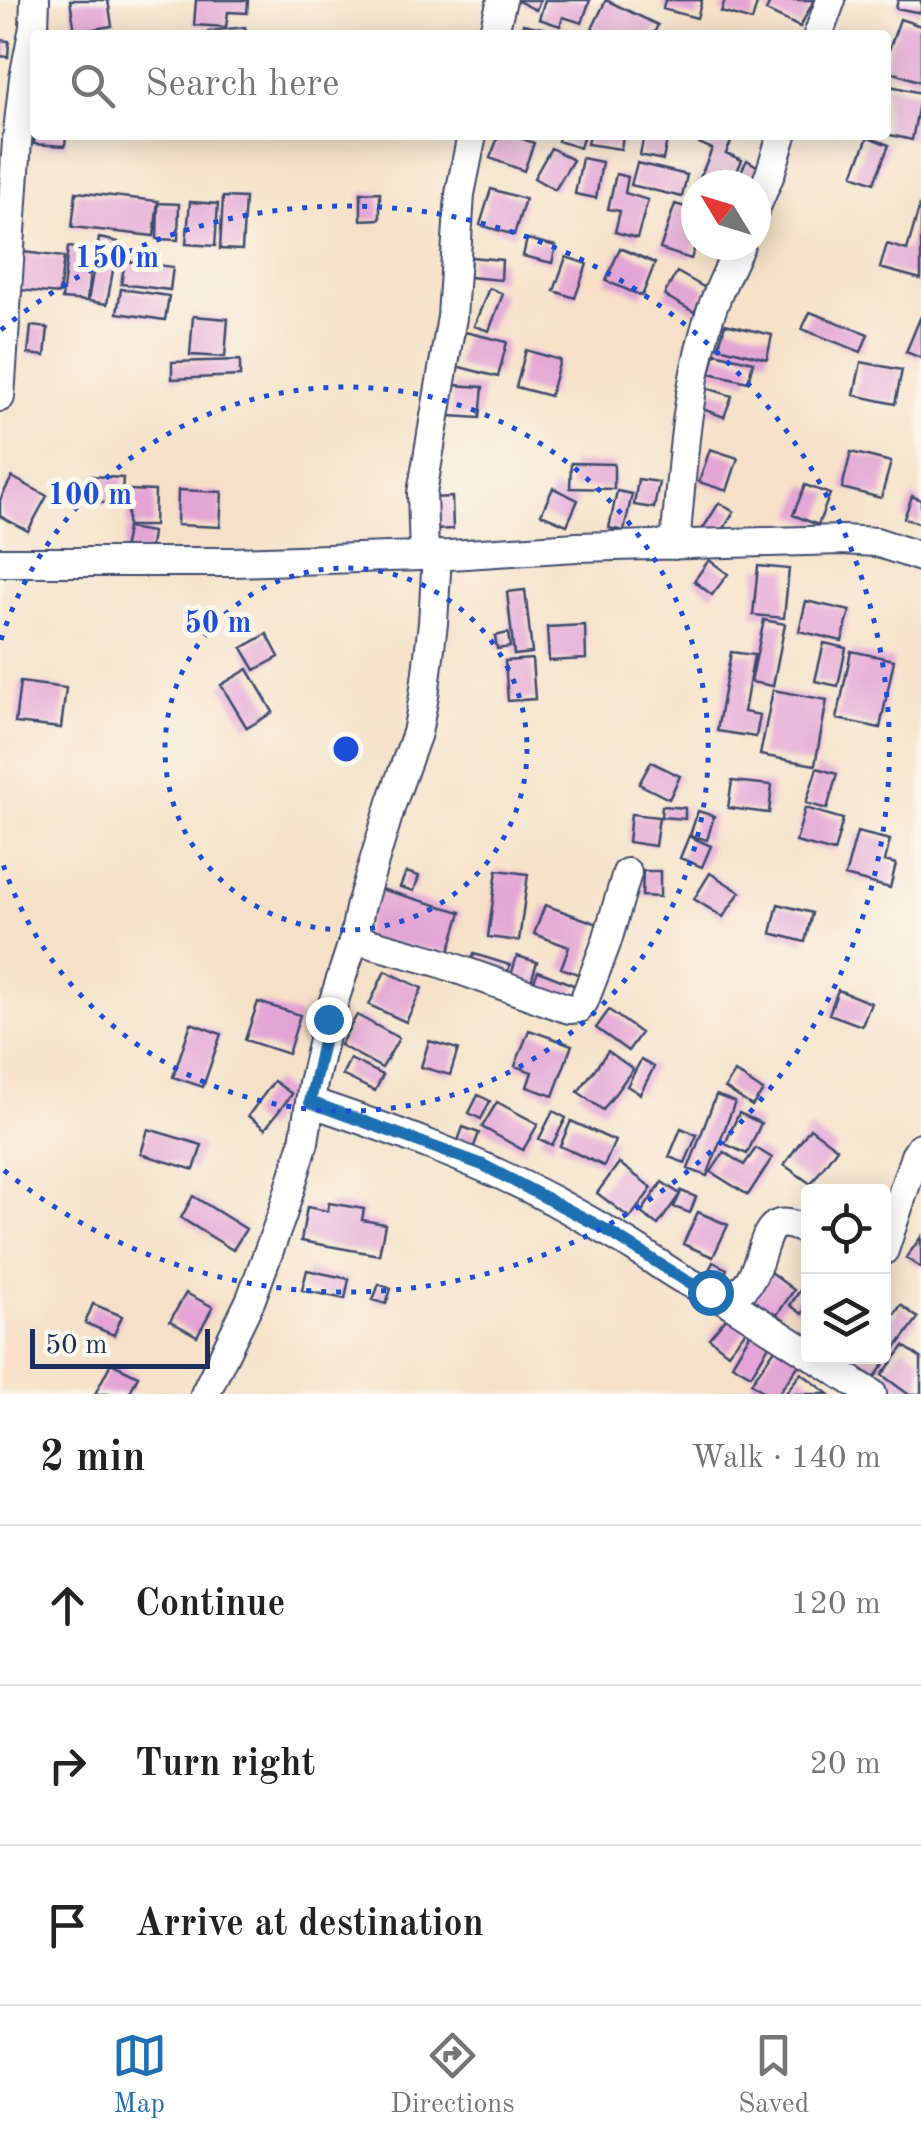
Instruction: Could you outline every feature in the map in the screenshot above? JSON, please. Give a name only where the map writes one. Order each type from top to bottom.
[{"type":"street","points":[[33,30],[35,0]]},
{"type":"street","points":[[494,30],[502,0]]},
{"type":"street","points":[[820,30],[831,0]]},
{"type":"street","points":[[0,397],[18,141],[30,47]]},
{"type":"street","points":[[205,1394],[251,1299],[282,1215],[304,1142],[328,1019],[392,802],[417,733],[433,623],[422,493],[452,317],[460,194],[471,140]]},
{"type":"street","points":[[771,171],[780,140]]},
{"type":"street","points":[[675,545],[686,426],[698,357],[715,299],[733,260]]},
{"type":"street","points":[[0,562],[233,562],[577,546],[842,540],[876,542],[921,557]]},
{"type":"street","points":[[354,939],[438,962],[563,1007],[580,1008],[606,944],[626,873]]},
{"type":"street","points":[[310,1102],[483,1165],[605,1229],[686,1281],[720,1294],[739,1289],[750,1280],[772,1228],[779,1224],[801,1228]]},
{"type":"street","points":[[891,1229],[921,1147]]},
{"type":"street","points":[[720,1294],[801,1349]]},
{"type":"street","points":[[825,1364],[872,1394]]},
{"type":"building","points":[[70,0],[108,0],[112,26],[75,30]]},
{"type":"building","points":[[196,0],[248,0],[247,13],[228,12],[226,27],[194,25]]},
{"type":"building","points":[[516,0],[540,0],[536,10]]},
{"type":"building","points":[[545,0],[590,0],[582,23],[563,17],[560,26],[539,19]]},
{"type":"building","points":[[606,0],[658,25],[656,30],[591,30]]},
{"type":"building","points":[[665,0],[702,0],[697,18],[663,9]]},
{"type":"building","points":[[725,0],[758,0],[752,21],[721,12]]},
{"type":"building","points":[[771,0],[814,0],[800,27],[766,11]]},
{"type":"building","points":[[898,0],[921,0],[921,13],[896,8]]},
{"type":"building","points":[[900,19],[921,26],[921,82],[891,72],[891,44]]},
{"type":"building","points":[[523,24],[551,30],[522,30]]},
{"type":"building","points":[[0,40],[9,41],[8,57],[0,56]]},
{"type":"building","points":[[891,86],[921,93],[912,140],[891,135]]},
{"type":"building","points":[[34,140],[66,140],[65,146],[34,144]]},
{"type":"building","points":[[497,140],[534,143],[524,171],[490,158]]},
{"type":"building","points":[[558,140],[582,140],[580,148]]},
{"type":"building","points":[[588,140],[622,140],[621,149],[587,144]]},
{"type":"building","points":[[643,140],[667,140],[663,160],[640,155]]},
{"type":"building","points":[[692,140],[732,140],[726,153],[742,160],[738,170],[703,170],[712,149]]},
{"type":"building","points":[[867,140],[889,145],[874,183],[853,175]]},
{"type":"building","points":[[551,148],[573,160],[555,190],[534,178]]},
{"type":"building","points":[[582,158],[602,162],[596,198],[575,194]]},
{"type":"building","points":[[747,160],[760,168],[759,170],[742,170]]},
{"type":"building","points":[[637,163],[681,174],[681,197],[631,185]]},
{"type":"building","points":[[616,174],[628,177],[625,193],[648,200],[637,238],[615,232],[620,211],[608,209]]},
{"type":"building","points":[[491,189],[525,199],[514,235],[480,225]]},
{"type":"building","points":[[76,192],[158,201],[154,236],[72,227]]},
{"type":"building","points":[[380,192],[380,219],[361,220],[361,193]]},
{"type":"building","points":[[223,197],[245,198],[242,250],[220,249]]},
{"type":"building","points":[[190,202],[218,204],[215,246],[186,244]]},
{"type":"building","points":[[158,203],[179,204],[178,240],[157,239]]},
{"type":"building","points":[[675,204],[681,206],[681,256],[660,249]]},
{"type":"building","points":[[920,205],[921,279],[880,268],[887,244],[907,250]]},
{"type":"building","points":[[99,238],[118,242],[107,304],[88,301]]},
{"type":"building","points":[[527,239],[556,246],[552,263],[523,256]]},
{"type":"building","points":[[68,247],[92,250],[87,301],[62,299]]},
{"type":"building","points":[[620,248],[655,263],[642,296],[606,281]]},
{"type":"building","points":[[23,252],[64,257],[59,294],[19,290]]},
{"type":"building","points":[[471,257],[502,260],[501,280],[469,277]]},
{"type":"building","points":[[566,257],[587,264],[575,298],[554,291]]},
{"type":"building","points":[[125,261],[173,267],[170,290],[121,284]]},
{"type":"building","points":[[677,272],[707,289],[694,312],[664,295]]},
{"type":"building","points":[[489,288],[503,294],[489,331],[474,326]]},
{"type":"building","points":[[121,289],[169,296],[165,320],[117,313]]},
{"type":"building","points":[[810,312],[868,334],[861,352],[802,329]]},
{"type":"building","points":[[193,316],[228,319],[225,357],[190,355]]},
{"type":"building","points":[[921,316],[921,358],[906,352]]},
{"type":"building","points":[[725,324],[772,335],[767,359],[719,347]]},
{"type":"building","points":[[31,326],[48,328],[45,356],[28,354]]},
{"type":"building","points":[[465,332],[507,342],[498,377],[456,366]]},
{"type":"building","points":[[526,350],[560,360],[550,396],[516,387]]},
{"type":"building","points":[[715,353],[753,362],[748,382],[710,373]]},
{"type":"building","points":[[240,360],[240,376],[172,379],[172,362]]},
{"type":"building","points":[[861,362],[902,370],[895,404],[854,395]]},
{"type":"building","points":[[453,385],[483,387],[480,418],[450,416]]},
{"type":"building","points":[[707,388],[732,396],[724,417],[700,408]]},
{"type":"building","points":[[710,449],[738,458],[727,491],[699,482]]},
{"type":"building","points":[[851,452],[891,462],[881,498],[842,488]]},
{"type":"building","points":[[571,463],[614,464],[614,489],[570,488]]},
{"type":"building","points":[[91,476],[123,478],[121,504],[89,502]]},
{"type":"building","points":[[12,477],[47,496],[28,531],[0,516],[0,500]]},
{"type":"building","points":[[638,479],[659,482],[654,508],[634,505]]},
{"type":"building","points":[[805,485],[830,494],[818,525],[793,515]]},
{"type":"building","points":[[553,488],[578,500],[567,525],[541,514]]},
{"type":"building","points":[[128,490],[155,491],[154,526],[127,526]]},
{"type":"building","points":[[178,490],[222,492],[220,527],[177,525]]},
{"type":"building","points":[[617,491],[632,494],[624,531],[609,528]]},
{"type":"building","points":[[912,496],[921,500],[921,524],[904,518]]},
{"type":"building","points":[[452,497],[453,529],[432,530],[431,498]]},
{"type":"building","points":[[719,503],[734,512],[717,540],[702,530]]},
{"type":"building","points":[[127,528],[152,532],[149,555],[123,551]]},
{"type":"building","points":[[709,560],[728,574],[712,595],[694,581]]},
{"type":"building","points":[[758,566],[789,569],[784,618],[753,615]]},
{"type":"building","points":[[525,590],[532,653],[514,655],[507,592]]},
{"type":"building","points":[[806,601],[850,611],[842,641],[799,631]]},
{"type":"building","points":[[764,620],[785,624],[773,686],[751,682]]},
{"type":"building","points":[[585,625],[586,659],[549,661],[547,627]]},
{"type":"building","points":[[508,633],[510,647],[497,649],[495,636]]},
{"type":"building","points":[[267,634],[279,657],[255,670],[242,648]]},
{"type":"building","points":[[824,643],[846,648],[838,686],[815,681]]},
{"type":"building","points":[[851,651],[894,660],[880,728],[837,719]]},
{"type":"building","points":[[731,652],[754,655],[744,712],[760,715],[756,737],[717,731]]},
{"type":"building","points":[[532,659],[535,699],[508,701],[505,661]]},
{"type":"building","points":[[248,669],[273,712],[247,728],[221,685]]},
{"type":"building","points":[[20,682],[66,688],[61,728],[15,723]]},
{"type":"building","points":[[773,690],[827,700],[815,765],[760,755]]},
{"type":"building","points":[[651,762],[680,776],[669,799],[639,784]]},
{"type":"building","points":[[817,768],[837,774],[827,809],[806,803]]},
{"type":"building","points":[[732,781],[772,785],[769,813],[728,808]]},
{"type":"building","points":[[662,806],[685,808],[685,819],[661,817]]},
{"type":"building","points":[[805,808],[843,819],[834,852],[796,842]]},
{"type":"building","points":[[698,811],[714,816],[707,840],[690,835]]},
{"type":"building","points":[[631,814],[659,817],[655,846],[628,842]]},
{"type":"building","points":[[857,832],[890,840],[885,861],[896,864],[890,888],[845,876]]},
{"type":"building","points":[[689,836],[711,846],[702,867],[680,858]]},
{"type":"building","points":[[497,870],[528,874],[519,941],[488,937]]},
{"type":"building","points":[[643,871],[660,871],[660,897],[642,896]]},
{"type":"building","points":[[406,872],[419,876],[414,891],[400,887]]},
{"type":"building","points":[[710,873],[740,892],[723,917],[694,899]]},
{"type":"building","points":[[377,888],[461,912],[449,952],[362,940]]},
{"type":"building","points":[[778,904],[812,913],[805,942],[771,933]]},
{"type":"building","points":[[545,905],[598,924],[580,975],[561,968],[569,947],[534,934]]},
{"type":"building","points":[[474,954],[510,965],[504,983],[468,972]]},
{"type":"building","points":[[517,956],[537,962],[528,991],[508,985]]},
{"type":"building","points":[[385,971],[422,988],[406,1022],[369,1005]]},
{"type":"building","points":[[538,971],[576,986],[569,1005],[530,991]]},
{"type":"building","points":[[838,990],[871,1003],[862,1026],[829,1014]]},
{"type":"building","points":[[258,1002],[300,1015],[288,1054],[245,1040]]},
{"type":"building","points":[[609,1010],[641,1033],[628,1051],[596,1028]]},
{"type":"building","points":[[357,1015],[399,1038],[382,1068],[340,1045]]},
{"type":"building","points":[[191,1023],[221,1034],[203,1087],[173,1077]]},
{"type":"building","points":[[529,1030],[572,1045],[553,1096],[527,1087],[532,1072],[515,1066]]},
{"type":"building","points":[[429,1041],[458,1049],[450,1075],[421,1067]]},
{"type":"building","points":[[608,1051],[633,1069],[603,1110],[578,1092]]},
{"type":"building","points":[[350,1059],[383,1075],[375,1091],[342,1075]]},
{"type":"building","points":[[641,1060],[654,1067],[640,1094],[627,1086]]},
{"type":"building","points":[[735,1072],[763,1091],[752,1106],[725,1088]]},
{"type":"building","points":[[274,1081],[292,1094],[265,1129],[248,1116]]},
{"type":"building","points":[[478,1095],[490,1101],[481,1119],[469,1113]]},
{"type":"building","points":[[716,1095],[735,1102],[707,1176],[688,1169]]},
{"type":"building","points":[[497,1102],[538,1124],[523,1150],[482,1127]]},
{"type":"building","points":[[553,1111],[566,1118],[552,1145],[539,1139]]},
{"type":"building","points":[[739,1113],[761,1123],[747,1154],[725,1144]]},
{"type":"building","points":[[571,1121],[615,1141],[604,1166],[560,1146]]},
{"type":"building","points":[[463,1127],[479,1133],[470,1157],[454,1152]]},
{"type":"building","points":[[681,1128],[697,1135],[685,1163],[669,1157]]},
{"type":"building","points":[[810,1128],[837,1148],[811,1184],[784,1165]]},
{"type":"building","points":[[148,1129],[202,1145],[194,1170],[141,1154]]},
{"type":"building","points":[[756,1148],[772,1158],[748,1195],[711,1172],[724,1152],[744,1165]]},
{"type":"building","points":[[619,1163],[652,1188],[630,1218],[597,1193]]},
{"type":"building","points":[[662,1182],[680,1194],[658,1225],[641,1213]]},
{"type":"building","points":[[681,1191],[696,1197],[690,1213],[674,1207]]},
{"type":"building","points":[[193,1196],[246,1229],[233,1250],[181,1218]]},
{"type":"building","points":[[329,1203],[364,1209],[362,1220],[385,1224],[379,1255],[301,1241],[307,1207],[328,1211]]},
{"type":"building","points":[[698,1212],[728,1225],[713,1257],[683,1244]]},
{"type":"building","points":[[921,1237],[921,1268],[906,1258]]},
{"type":"building","points":[[713,1262],[727,1269],[716,1292],[702,1285]]},
{"type":"building","points":[[307,1270],[349,1279],[345,1299],[302,1290]]},
{"type":"building","points":[[770,1272],[794,1290],[776,1316],[752,1299]]},
{"type":"building","points":[[379,1284],[391,1289],[386,1304],[373,1300]]},
{"type":"building","points":[[801,1289],[801,1313],[790,1305]]},
{"type":"building","points":[[186,1293],[213,1307],[197,1336],[170,1321]]},
{"type":"building","points":[[93,1304],[122,1316],[114,1335],[85,1323]]},
{"type":"building","points":[[901,1305],[918,1318],[891,1355],[891,1319]]},
{"type":"building","points":[[729,1315],[747,1329],[728,1353],[709,1338]]},
{"type":"building","points":[[756,1324],[775,1336],[751,1375],[732,1364]]},
{"type":"building","points":[[783,1338],[801,1351],[801,1362],[778,1394],[767,1394],[751,1383]]},
{"type":"building","points":[[904,1346],[921,1358],[921,1394],[908,1394],[882,1375]]},
{"type":"building","points":[[111,1363],[138,1376],[129,1394],[95,1394]]},
{"type":"building","points":[[857,1364],[884,1364],[874,1378]]},
{"type":"building","points":[[801,1373],[829,1394],[785,1394]]},
{"type":"route","points":[[328,1019],[310,1102],[483,1165],[605,1229],[710,1292]]}]
